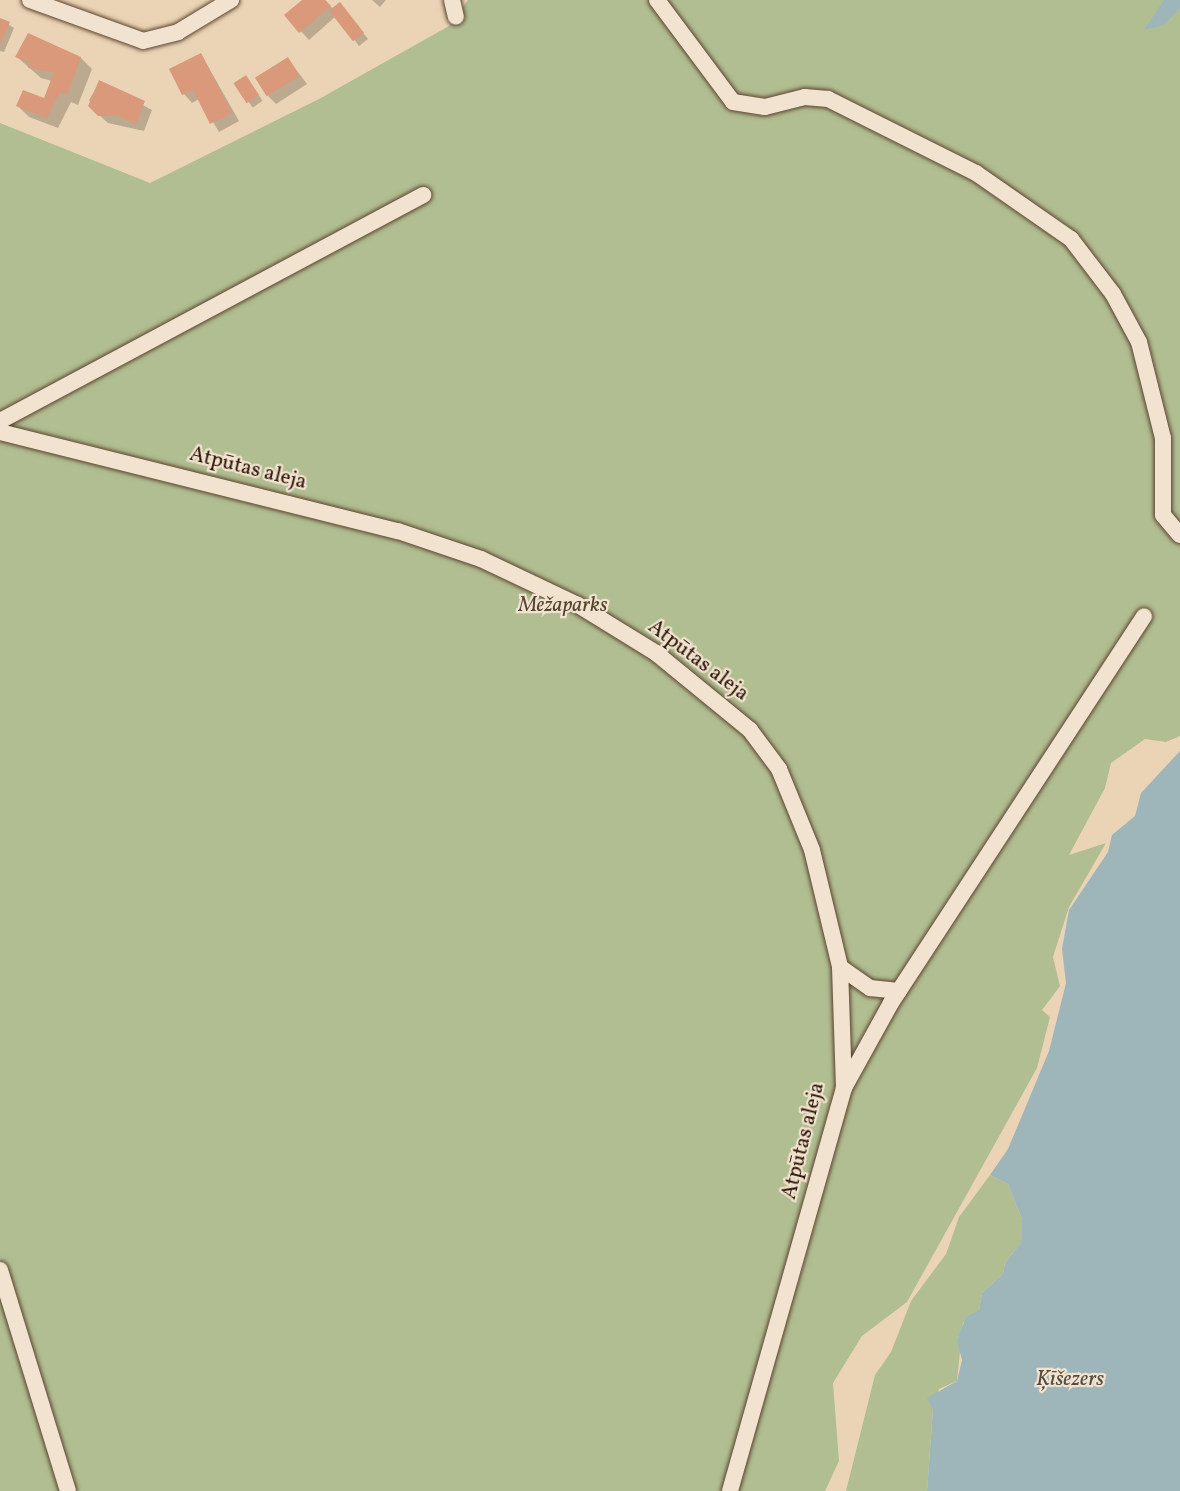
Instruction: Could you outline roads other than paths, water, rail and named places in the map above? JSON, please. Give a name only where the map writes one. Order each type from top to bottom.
[{"type":"street","points":[[30,0],[143,41],[177,32],[231,0]]},
{"type":"street","points":[[452,0],[456,17]]},
{"type":"street","points":[[657,0],[733,102],[765,107],[805,97],[828,99],[886,133],[970,170],[1078,246],[1121,305],[1139,342],[1162,438],[1163,514],[1180,535]]},
{"type":"street","points":[[0,421],[424,195]]},
{"type":"street","name":"Atpūtas aleja","points":[[0,432],[419,538],[531,582],[646,647],[710,693],[750,730],[779,769],[812,850],[840,967],[844,1088],[730,1491]]},
{"type":"street","points":[[844,1088],[899,991],[1144,617]]},
{"type":"street","points":[[840,967],[870,988],[899,991]]},
{"type":"street","points":[[0,1270],[68,1491]]},
{"type":"water","points":[[1164,0],[1180,0],[1180,8],[1164,25],[1144,30]]},
{"type":"water","name":"Ķīšezers","points":[[1180,751],[1180,1491],[927,1491],[933,1409],[927,1398],[957,1381],[962,1360],[957,1341],[966,1317],[979,1310],[982,1293],[1003,1274],[1005,1263],[1022,1241],[1022,1219],[1008,1184],[990,1175],[1008,1149],[1049,1051],[1066,983],[1062,949],[1069,910],[1108,852],[1112,835],[1135,816],[1141,793]]},
{"type":"park label","name":"Mežaparks","points":[[563,606]]}]
